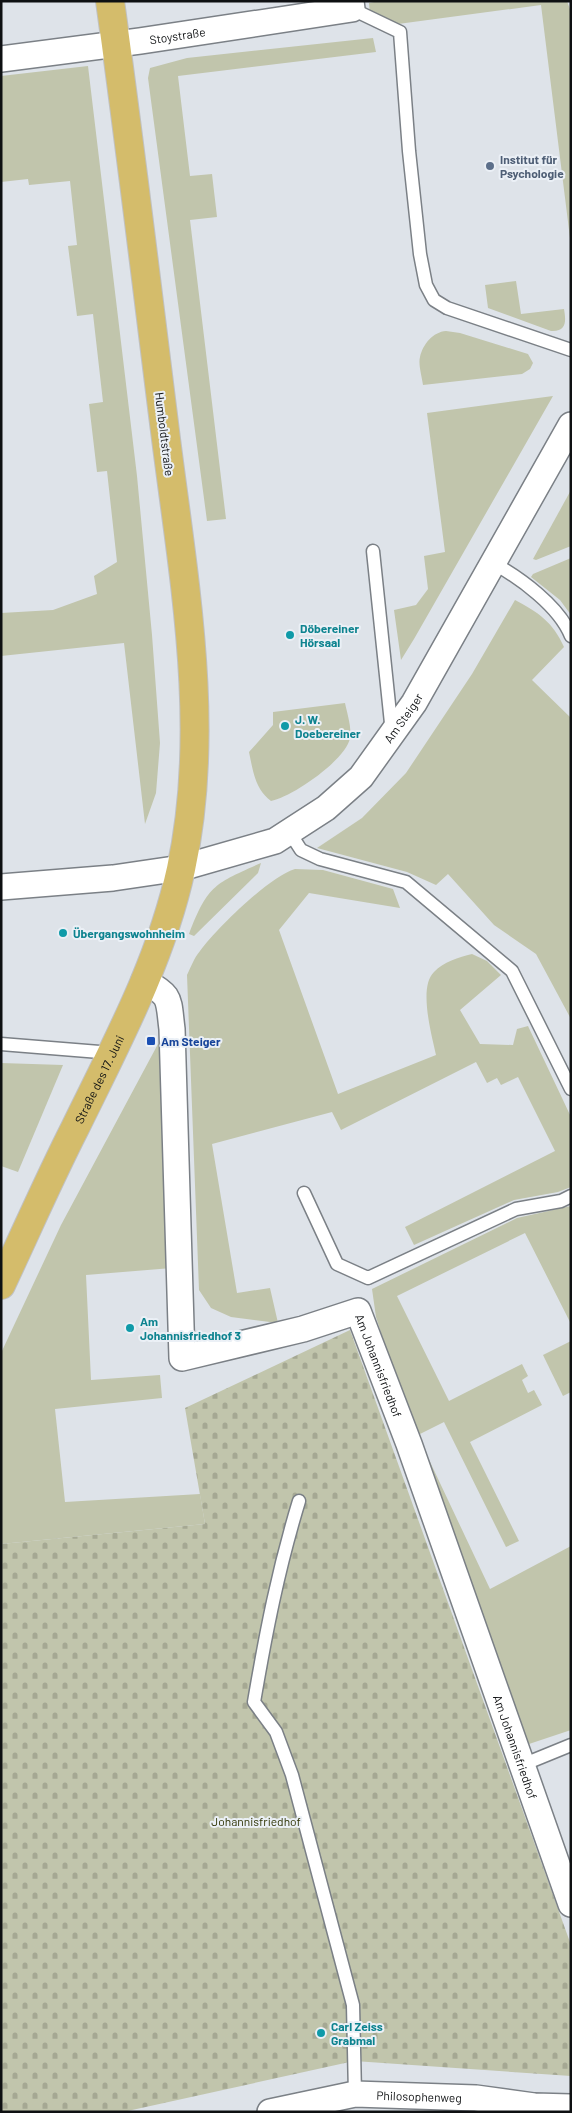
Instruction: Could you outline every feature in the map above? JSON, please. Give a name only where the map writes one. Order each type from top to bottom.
[{"type":"main road","name":"Humboldtstraße","points":[[110,1],[178,535],[194,684],[194,795],[181,868]]},
{"type":"main road","name":"Straße des 17. Juni","points":[[1,1285],[112,1053],[144,981],[171,908],[181,868]]},
{"type":"street","name":"Stoystraße","points":[[1,59],[116,44],[351,5]]},
{"type":"street","name":"Am Steiger","points":[[1,887],[113,878],[181,868],[275,841],[326,808],[361,777],[392,736],[450,641],[571,425]]},
{"type":"street","name":"Am Johannisfriedhof","points":[[144,981],[164,992],[169,1001],[172,1028],[182,1358],[303,1329],[358,1311],[409,1444],[571,1904]]},
{"type":"street","name":"Philosophenweg","points":[[270,2112],[354,2094],[476,2105],[571,2108]]},
{"type":"lane","points":[[351,5],[400,32],[409,151],[420,254],[426,284],[434,300],[447,308],[571,350]]},
{"type":"lane","points":[[373,551],[392,736]]},
{"type":"lane","points":[[493,563],[516,575],[551,607],[571,636]]},
{"type":"lane","points":[[290,833],[301,850],[320,859],[406,882],[512,971],[569,1082]]},
{"type":"lane","points":[[1,1044],[112,1053]]},
{"type":"lane","points":[[304,1192],[337,1264],[368,1278],[516,1209],[560,1201],[571,1196]]},
{"type":"lane","points":[[299,1501],[268,1616],[254,1702],[276,1732],[292,1775],[353,2005],[354,2094]]},
{"type":"lane","points":[[522,1766],[571,1745]]},
{"type":"green space","points":[[379,1],[567,1],[571,12],[571,246],[541,5],[398,24],[370,16],[369,3]]},
{"type":"green space","points":[[373,38],[376,52],[178,76],[190,176],[212,174],[217,217],[190,220],[226,519],[207,521],[148,78],[150,68],[187,58]]},
{"type":"green space","points":[[88,66],[137,476],[152,635],[160,743],[156,793],[145,824],[124,643],[1,656],[1,613],[53,610],[97,594],[94,576],[117,562],[107,471],[97,472],[89,404],[103,402],[93,314],[77,316],[68,246],[77,245],[70,181],[29,185],[28,179],[1,182],[1,76]]},
{"type":"green space","points":[[516,281],[521,314],[564,309],[565,321],[563,328],[551,331],[488,308],[485,285]]},
{"type":"green space","points":[[446,331],[460,333],[528,354],[533,363],[530,369],[522,374],[423,385],[419,363],[421,352],[433,336]]},
{"type":"green space","points":[[553,396],[401,660],[394,610],[416,605],[428,589],[424,556],[445,552],[427,413]]},
{"type":"green space","points":[[571,490],[571,546],[536,560],[533,559]]},
{"type":"green space","points":[[571,558],[571,615],[560,600],[531,577],[533,574]]},
{"type":"green space","points":[[515,600],[531,609],[550,624],[564,647],[532,680],[571,718],[571,1019],[536,954],[494,925],[448,874],[436,885],[407,872],[317,848],[362,818],[406,773],[472,674]]},
{"type":"green space","points":[[345,703],[349,720],[350,738],[339,757],[329,767],[292,793],[271,801],[258,785],[249,752],[273,725],[273,712]]},
{"type":"green space","points":[[261,863],[258,873],[194,936],[189,934],[202,905],[214,888],[233,876]]},
{"type":"green space","points":[[295,869],[323,870],[393,889],[400,908],[309,893],[279,930],[338,1094],[436,1055],[429,1024],[427,989],[429,979],[442,965],[472,954],[487,961],[501,975],[460,1010],[480,1044],[513,1045],[517,1029],[528,1026],[571,1117],[571,1187],[558,1192],[514,1200],[414,1245],[405,1227],[555,1151],[518,1077],[501,1085],[497,1078],[487,1083],[476,1062],[341,1130],[332,1112],[212,1144],[237,1293],[270,1288],[278,1323],[231,1317],[211,1308],[199,1290],[187,975],[194,960],[208,941],[244,904],[272,882]]},
{"type":"green space","points":[[158,1044],[165,1046],[172,1268],[86,1275],[91,1380],[160,1375],[162,1398],[55,1409],[65,1502],[200,1494],[205,1524],[1,1544],[1,1353],[61,1225]]},
{"type":"green space","points":[[1,1063],[63,1065],[18,1172],[1,1166]]},
{"type":"green space","points":[[571,1206],[571,1324],[525,1233],[397,1296],[449,1401],[522,1364],[528,1376],[522,1380],[528,1393],[534,1390],[542,1405],[470,1442],[519,1541],[506,1547],[444,1422],[414,1437],[376,1317],[372,1289],[517,1218]]},
{"type":"green space","name":"Johannisfriedhof","points":[[350,1330],[571,1945],[571,2076],[354,2061],[123,2112],[1,2112],[1,1544],[205,1524],[185,1408]]},
{"type":"green space","points":[[571,1341],[571,1392],[563,1396],[543,1355]]},
{"type":"green space","points":[[423,1447],[490,1589],[571,1546],[571,1730],[520,1747],[418,1449]]},
{"type":"place","name":"Institut für Psychologie","points":[[490,166]]},
{"type":"place","name":"Döbereiner Hörsaal","points":[[290,635]]},
{"type":"place","name":"J. W. Doebereiner","points":[[285,726]]},
{"type":"place","name":"Übergangswohnheim","points":[[63,933]]},
{"type":"place","name":"Am Steiger","points":[[151,1041]]},
{"type":"place","name":"Am Johannisfriedhof 3","points":[[130,1328]]},
{"type":"place","name":"Carl Zeiss Grabmal","points":[[321,2033]]}]
